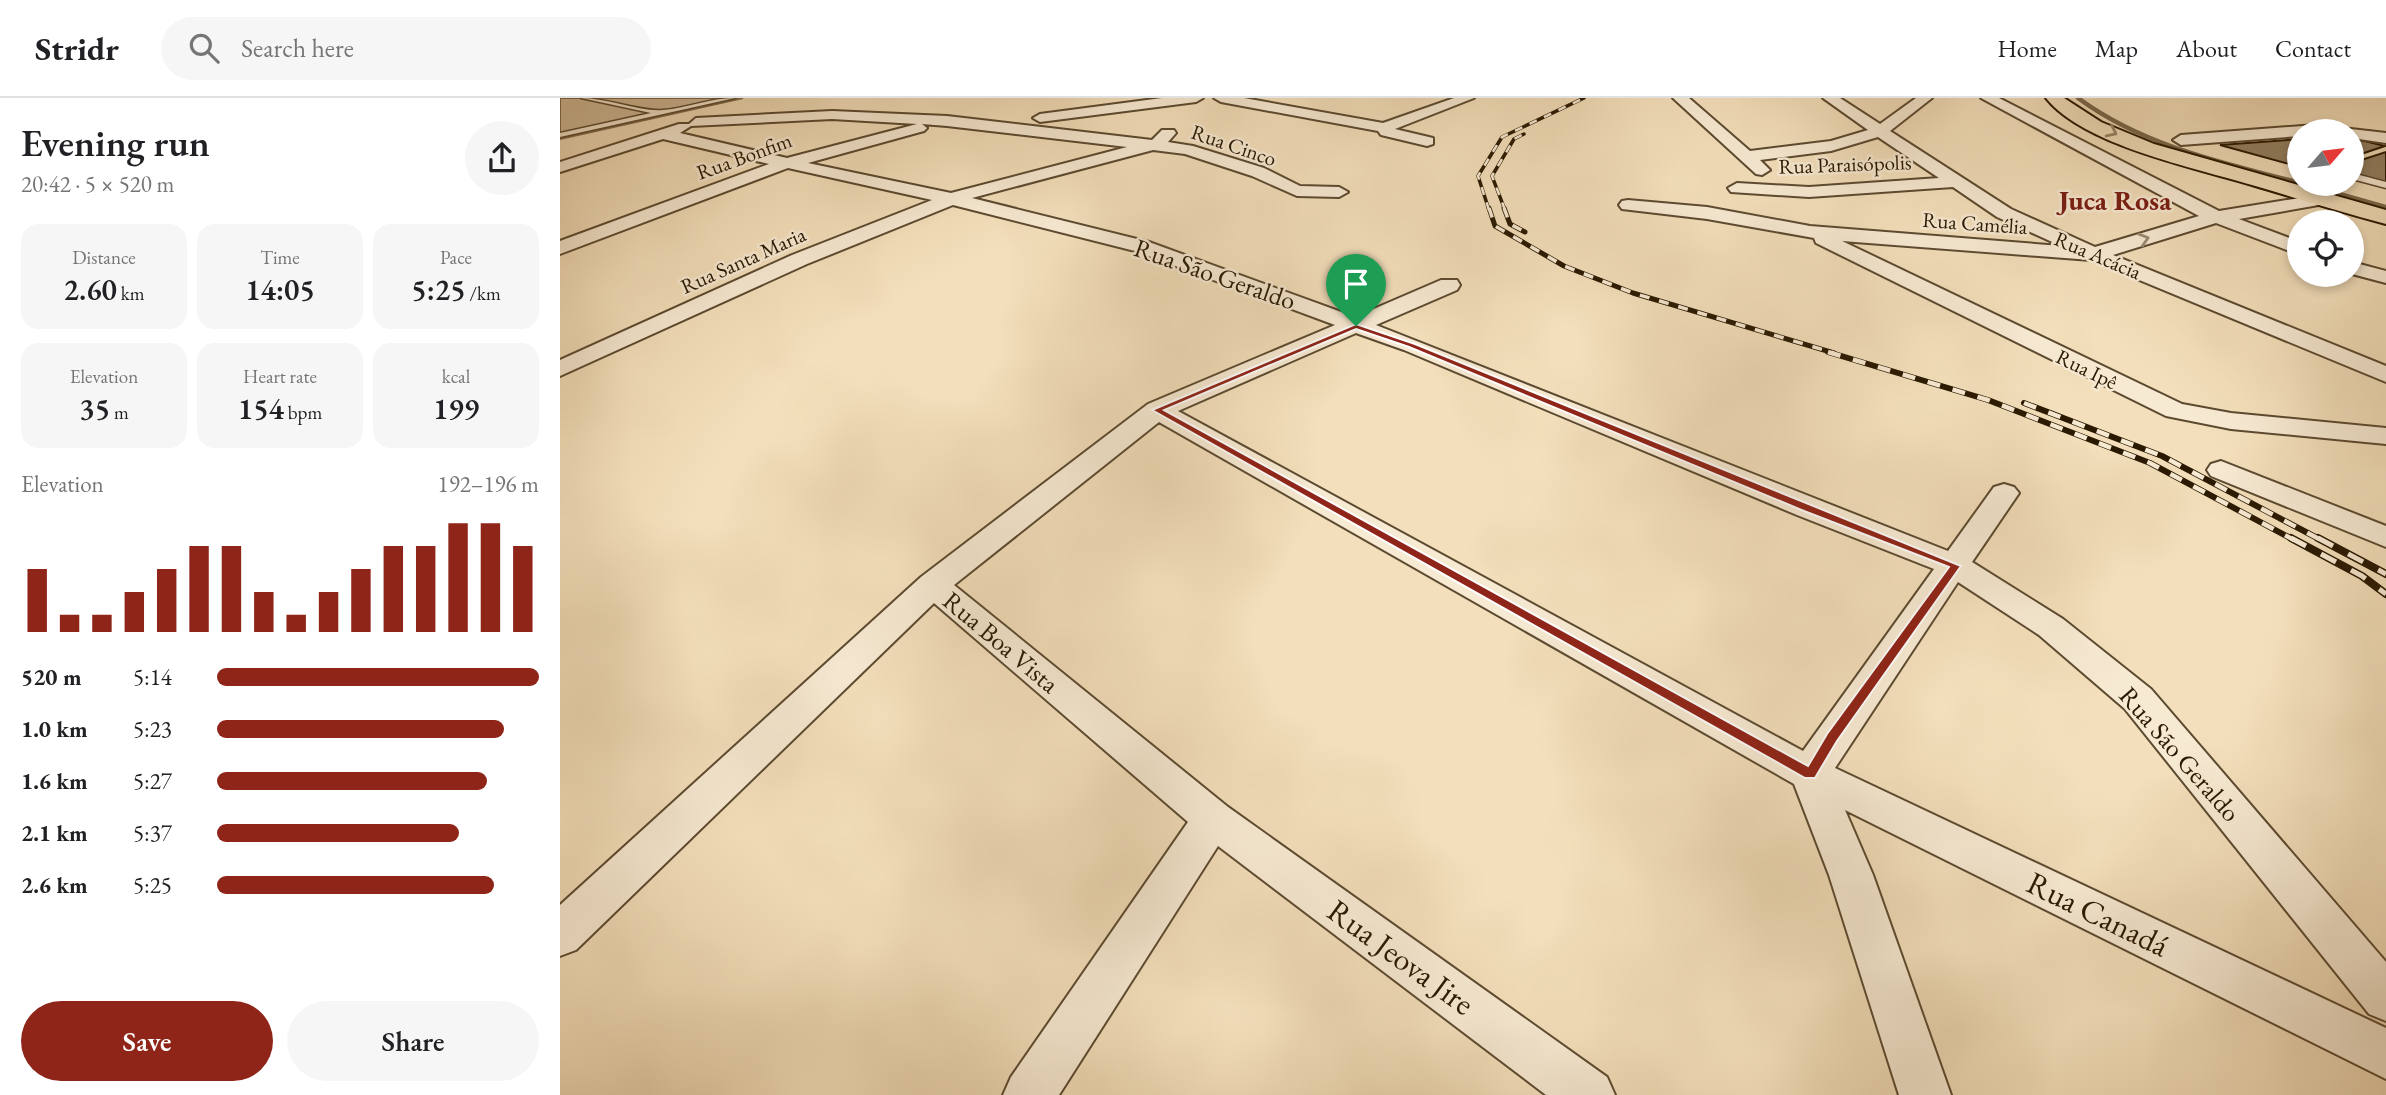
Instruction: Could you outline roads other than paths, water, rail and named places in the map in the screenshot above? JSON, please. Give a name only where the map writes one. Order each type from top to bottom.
[{"type":"main road","points":[[2053,98],[2063,107],[2117,135],[2178,158],[2287,184]]},
{"type":"main road","points":[[2160,131],[2181,140],[2287,170]]},
{"type":"main road","points":[[2331,196],[2386,217]]},
{"type":"main road","points":[[2364,196],[2386,198]]},
{"type":"street","points":[[1038,118],[1196,98]]},
{"type":"street","points":[[1221,98],[1384,128],[1413,120],[1467,98]]},
{"type":"street","points":[[1302,98],[1413,120]]},
{"type":"street","points":[[1680,98],[1785,190]]},
{"type":"street","name":"Rua Acácia","points":[[1830,98],[1954,182],[2004,212],[2094,254],[2386,375]]},
{"type":"street","points":[[1745,156],[1830,146],[1878,131],[1925,98]]},
{"type":"street","points":[[1988,98],[2208,214],[2287,244]]},
{"type":"street","points":[[560,167],[696,123],[772,104]]},
{"type":"street","name":"Rua Cinco","points":[[723,116],[895,108],[1038,118],[1162,138],[1258,172],[1297,191],[1344,194]]},
{"type":"street","name":"Rua Cinco","points":[[696,123],[832,115],[924,118],[1162,138]]},
{"type":"street","name":"Rua Bonfim","points":[[560,235],[766,159],[924,118]]},
{"type":"street","name":"Rua Bonfim","points":[[560,248],[785,164],[947,121]]},
{"type":"street","points":[[1384,128],[1386,132],[1427,141]]},
{"type":"street","points":[[2181,140],[2287,132]]},
{"type":"street","name":"Rua Santa Maria","points":[[663,134],[949,200]]},
{"type":"street","points":[[2364,135],[2386,138]]},
{"type":"street","name":"Rua Santa Maria","points":[[560,369],[775,269],[949,200],[1162,138]]},
{"type":"street","name":"Rua Paraisópolis","points":[[1737,188],[1809,191],[1954,182]]},
{"type":"street","points":[[2208,214],[2300,196]]},
{"type":"street","name":"Rua São Geraldo","points":[[949,200],[1102,235],[1216,269],[1356,326],[1412,345],[1808,509],[1956,566],[2051,627],[2138,699],[2386,998]]},
{"type":"street","name":"Rua Ipê","points":[[1628,205],[1800,227],[2175,410],[2231,421],[2386,436]]},
{"type":"street","name":"Rua Camélia","points":[[1800,227],[2067,242],[2161,216],[2208,214]]},
{"type":"street","name":"Rua Camélia","points":[[1800,227],[1984,248],[2094,254],[2208,214]]},
{"type":"street","name":"Rua Boa Vista","points":[[1213,819],[933,585],[1157,410],[1450,285]]},
{"type":"street","points":[[1157,410],[1810,774],[1851,875],[1925,1095]]},
{"type":"street","points":[[2221,470],[2334,514],[2386,538]]},
{"type":"street","points":[[1810,774],[1832,737],[1956,566],[2004,494]]},
{"type":"street","points":[[560,935],[933,585]]},
{"type":"street","name":"Rua Canadá","points":[[1810,774],[2386,1054]]},
{"type":"street","points":[[1029,1095],[1213,819]]},
{"type":"street","name":"Rua Jeova Jire","points":[[1213,819],[1589,1095]]},
{"type":"lane","points":[[585,98],[665,114]]},
{"type":"lane","points":[[560,135],[665,114],[706,101],[731,98]]},
{"type":"lane","points":[[2364,179],[2386,185]]},
{"type":"waterway","points":[[2078,98],[2103,115],[2157,141],[2213,160],[2287,180]]},
{"type":"waterway","points":[[2347,196],[2386,207]]},
{"type":"railway","points":[[1489,210],[1478,176],[1502,137],[1584,98]]},
{"type":"railway","points":[[1505,210],[1492,176],[1514,139],[1524,134]]},
{"type":"railway","points":[[1489,208],[1495,226],[1564,266],[1633,293],[1834,353]]},
{"type":"railway","points":[[1504,208],[1510,224],[1525,232]]},
{"type":"railway","points":[[1828,352],[1988,400],[2150,463],[2294,540]]},
{"type":"railway","points":[[2024,403],[2162,456],[2321,540]]},
{"type":"railway","points":[[2291,538],[2362,576],[2386,594]]},
{"type":"railway","points":[[2318,538],[2386,574]]},
{"type":"district","name":"Juca Rosa","points":[[2115,200]]}]
